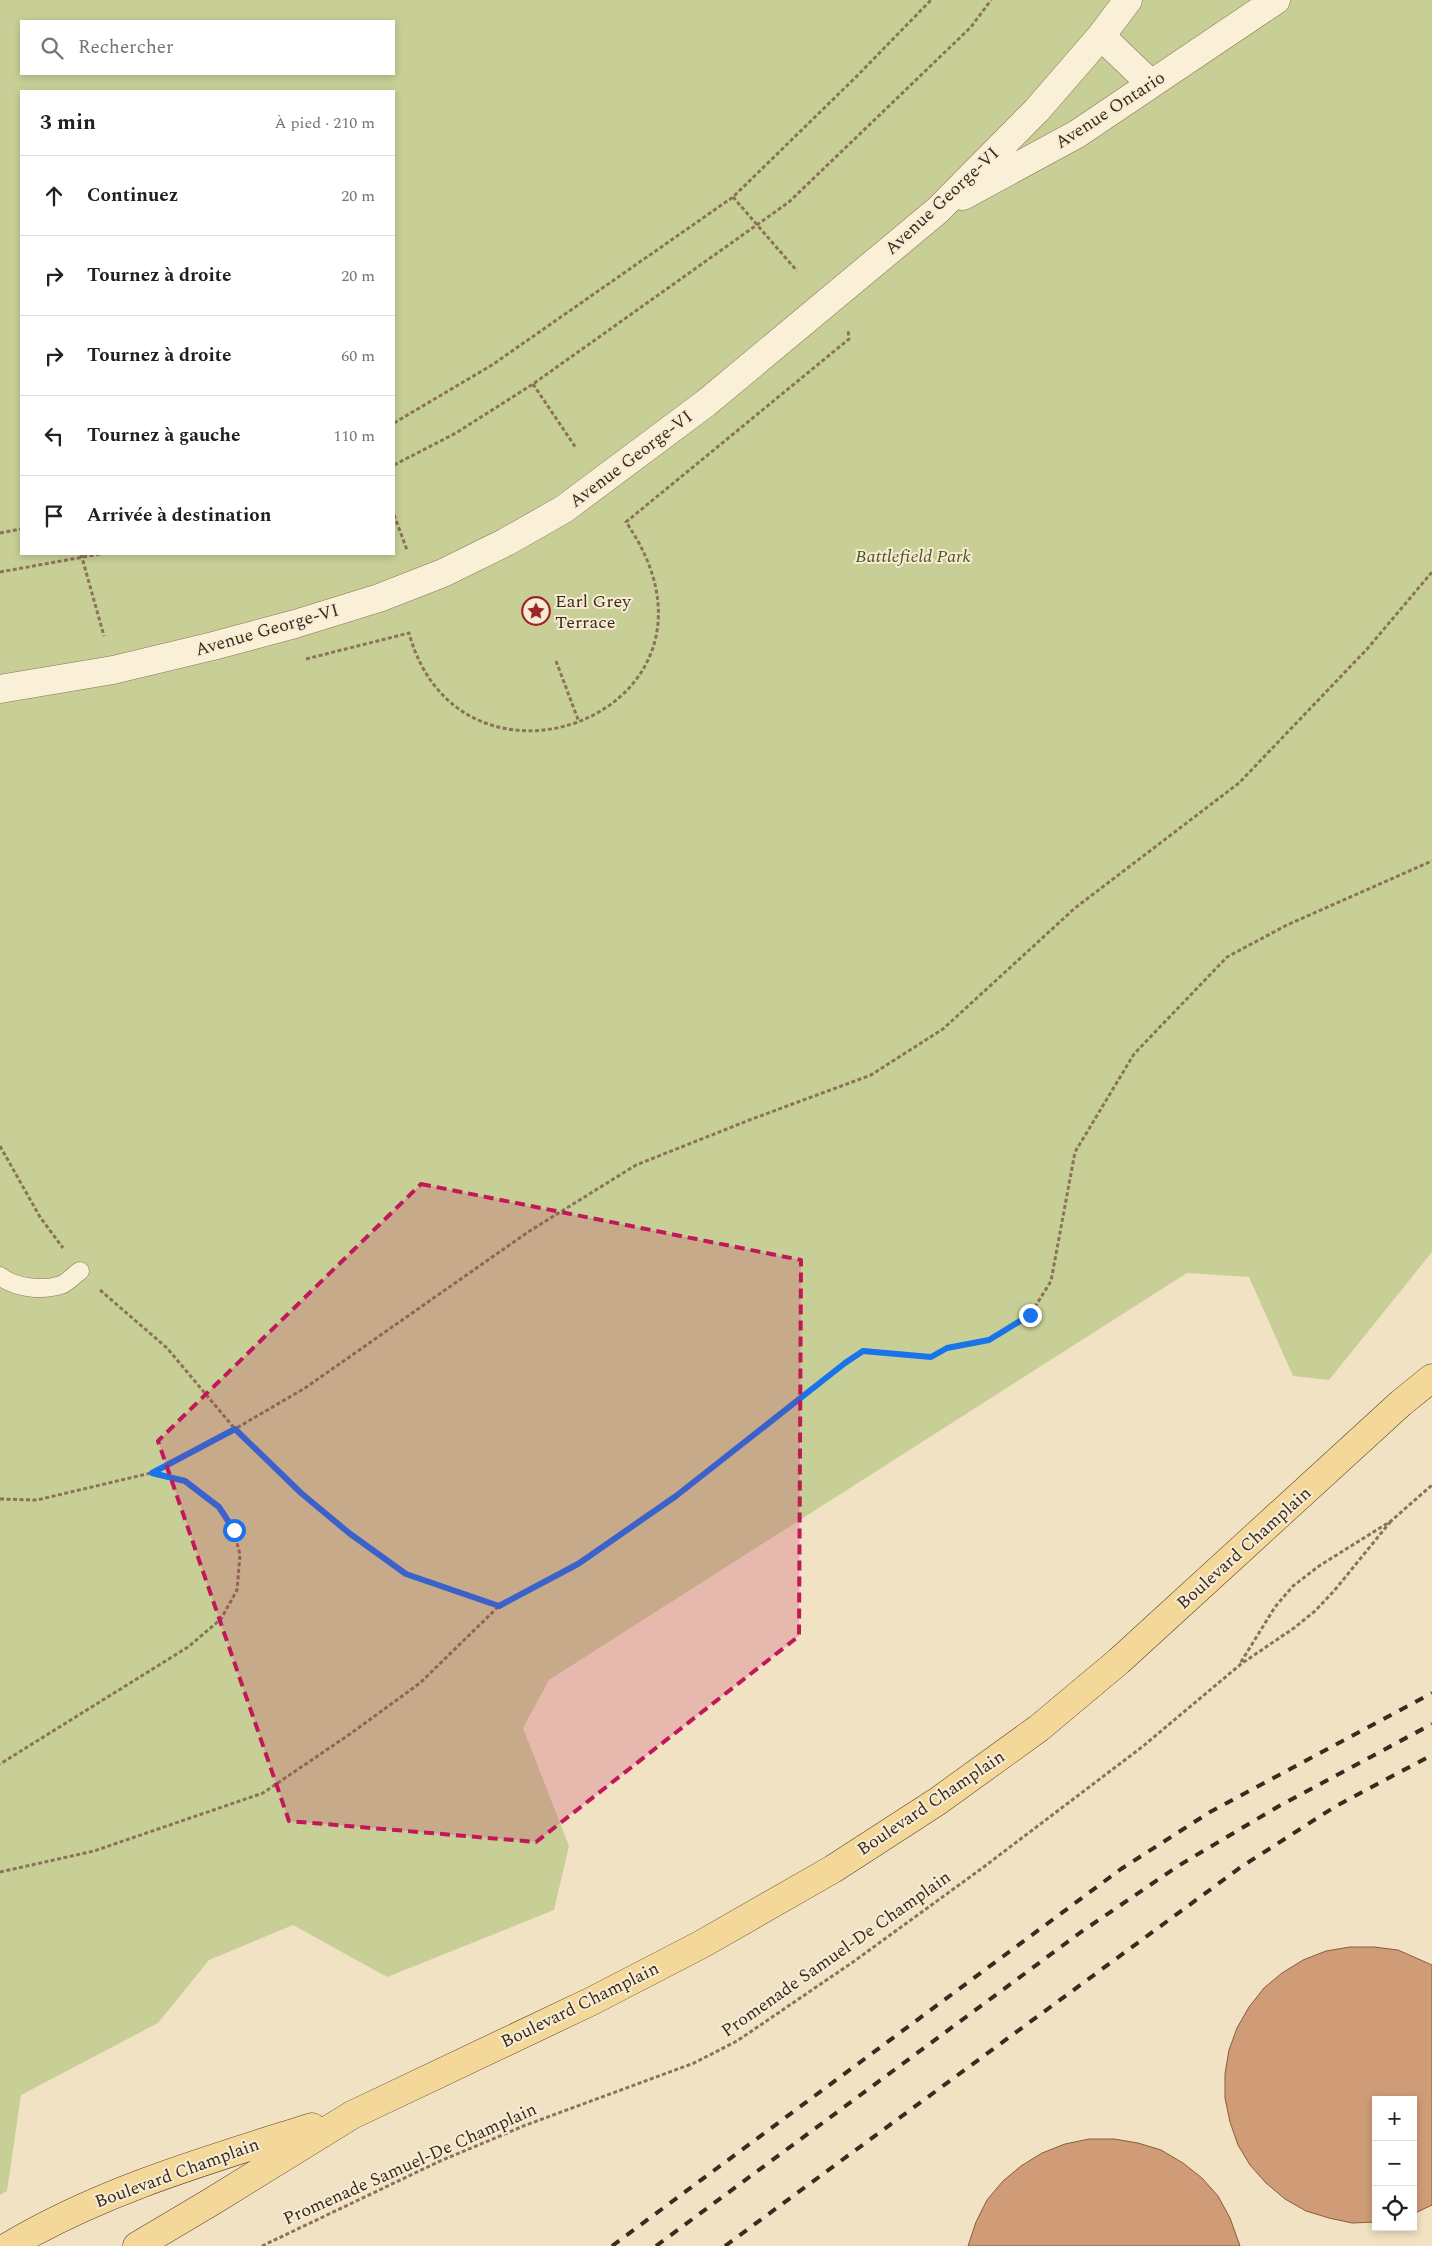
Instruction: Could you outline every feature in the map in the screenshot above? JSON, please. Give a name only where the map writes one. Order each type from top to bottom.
[{"type":"main road","name":"Boulevard Champlain","points":[[136,2246],[352,2115],[592,2001],[702,1944],[833,1869],[938,1801],[1039,1728],[1119,1661],[1401,1403],[1432,1378]]},
{"type":"main road","name":"Boulevard Champlain","points":[[9,2246],[30,2233],[110,2194],[180,2169],[352,2115]]},
{"type":"street","name":"Avenue George-VI","points":[[0,690],[113,670],[295,624],[379,598],[443,573],[506,542],[564,509],[706,403],[938,210],[1037,110],[1101,36],[1128,0]]},
{"type":"street","name":"Avenue Ontario","points":[[938,210],[1077,134],[1276,0]]},
{"type":"street","points":[[1101,36],[1151,84]]},
{"type":"lane","points":[[0,1276],[4,1280],[34,1289],[62,1285],[80,1271]]},
{"type":"path","points":[[395,422],[492,365],[734,197],[931,0]]},
{"type":"path","points":[[395,464],[456,433],[533,384],[789,202],[970,27],[991,0]]},
{"type":"path","points":[[734,197],[797,271]]},
{"type":"path","points":[[305,660],[409,633],[425,671],[445,697],[461,710],[485,723],[509,729],[540,731],[563,728],[603,710],[621,696],[636,678],[650,655],[657,633],[658,594],[652,569],[639,542],[626,522],[849,339],[848,330]]},
{"type":"path","points":[[533,384],[576,448]]},
{"type":"path","points":[[395,518],[407,550]]},
{"type":"path","points":[[0,534],[20,529]]},
{"type":"path","points":[[0,572],[81,556],[104,637]]},
{"type":"path","points":[[0,1499],[36,1500],[152,1473],[235,1429],[305,1388],[528,1232],[636,1165],[871,1075],[943,1029],[1075,908],[1239,783],[1368,648],[1432,572]]},
{"type":"path","points":[[556,661],[579,722]]},
{"type":"path","points":[[0,1872],[94,1851],[263,1793],[350,1734],[420,1682],[499,1606],[578,1564],[676,1496],[845,1363],[863,1351],[931,1357],[947,1348],[989,1340],[1030,1315],[1051,1281],[1075,1152],[1134,1054],[1227,957],[1287,925],[1432,861]]},
{"type":"path","points":[[0,1146],[40,1217],[80,1271],[167,1348],[235,1429],[301,1493],[349,1533],[406,1574],[499,1606]]},
{"type":"path","points":[[0,1764],[188,1647],[221,1619],[237,1590],[240,1555],[234,1530],[219,1507],[185,1481],[152,1473]]},
{"type":"path","name":"Promenade Samuel-De Champlain","points":[[262,2246],[438,2162],[526,2125],[694,2063],[738,2041],[853,1962],[981,1869],[1142,1747],[1240,1664],[1294,1628],[1315,1611],[1391,1521],[1432,1485]]},
{"type":"path","name":"Promenade Samuel-De Champlain","points":[[1240,1664],[1275,1607],[1293,1586],[1319,1566],[1391,1521]]},
{"type":"highlighted area","points":[[421,1184],[801,1260],[799,1636],[536,1842],[289,1821],[158,1441]]},
{"type":"green space","name":"Battlefield Park","points":[[0,0],[1432,0],[1432,1252],[1329,1380],[1293,1376],[1249,1277],[1187,1273],[549,1680],[523,1728],[569,1846],[554,1910],[387,1977],[293,1925],[209,1960],[158,2023],[21,2095],[7,2191],[0,2195]]},
{"type":"building","points":[[1350,1947],[1398,1950],[1432,1965],[1432,2205],[1417,2212],[1417,2096],[1372,2096],[1372,2222],[1352,2223],[1329,2218],[1306,2211],[1285,2199],[1266,2183],[1250,2165],[1238,2145],[1230,2122],[1225,2098],[1225,2074],[1229,2050],[1237,2028],[1249,2007],[1264,1988],[1282,1973],[1303,1960],[1326,1951]]},
{"type":"building","points":[[1089,2139],[1114,2139],[1138,2143],[1161,2150],[1183,2163],[1202,2178],[1218,2196],[1230,2218],[1240,2246],[968,2246],[976,2222],[987,2200],[1003,2181],[1021,2166],[1042,2153],[1065,2144]]},
{"type":"railway","points":[[612,2246],[1121,1869],[1210,1812],[1432,1693]]},
{"type":"railway","points":[[656,2246],[1081,1932],[1178,1866],[1279,1806],[1432,1724]]},
{"type":"railway","points":[[725,2246],[1241,1867],[1336,1806],[1432,1755]]},
{"type":"place","name":"Earl Grey Terrace","points":[[536,611]]},
{"type":"route","points":[[234,1530],[219,1507],[185,1481],[152,1473],[235,1429],[301,1493],[349,1533],[406,1574],[499,1606],[578,1564],[676,1496],[845,1363],[863,1351],[931,1357],[947,1348],[989,1340],[1030,1315]]}]
